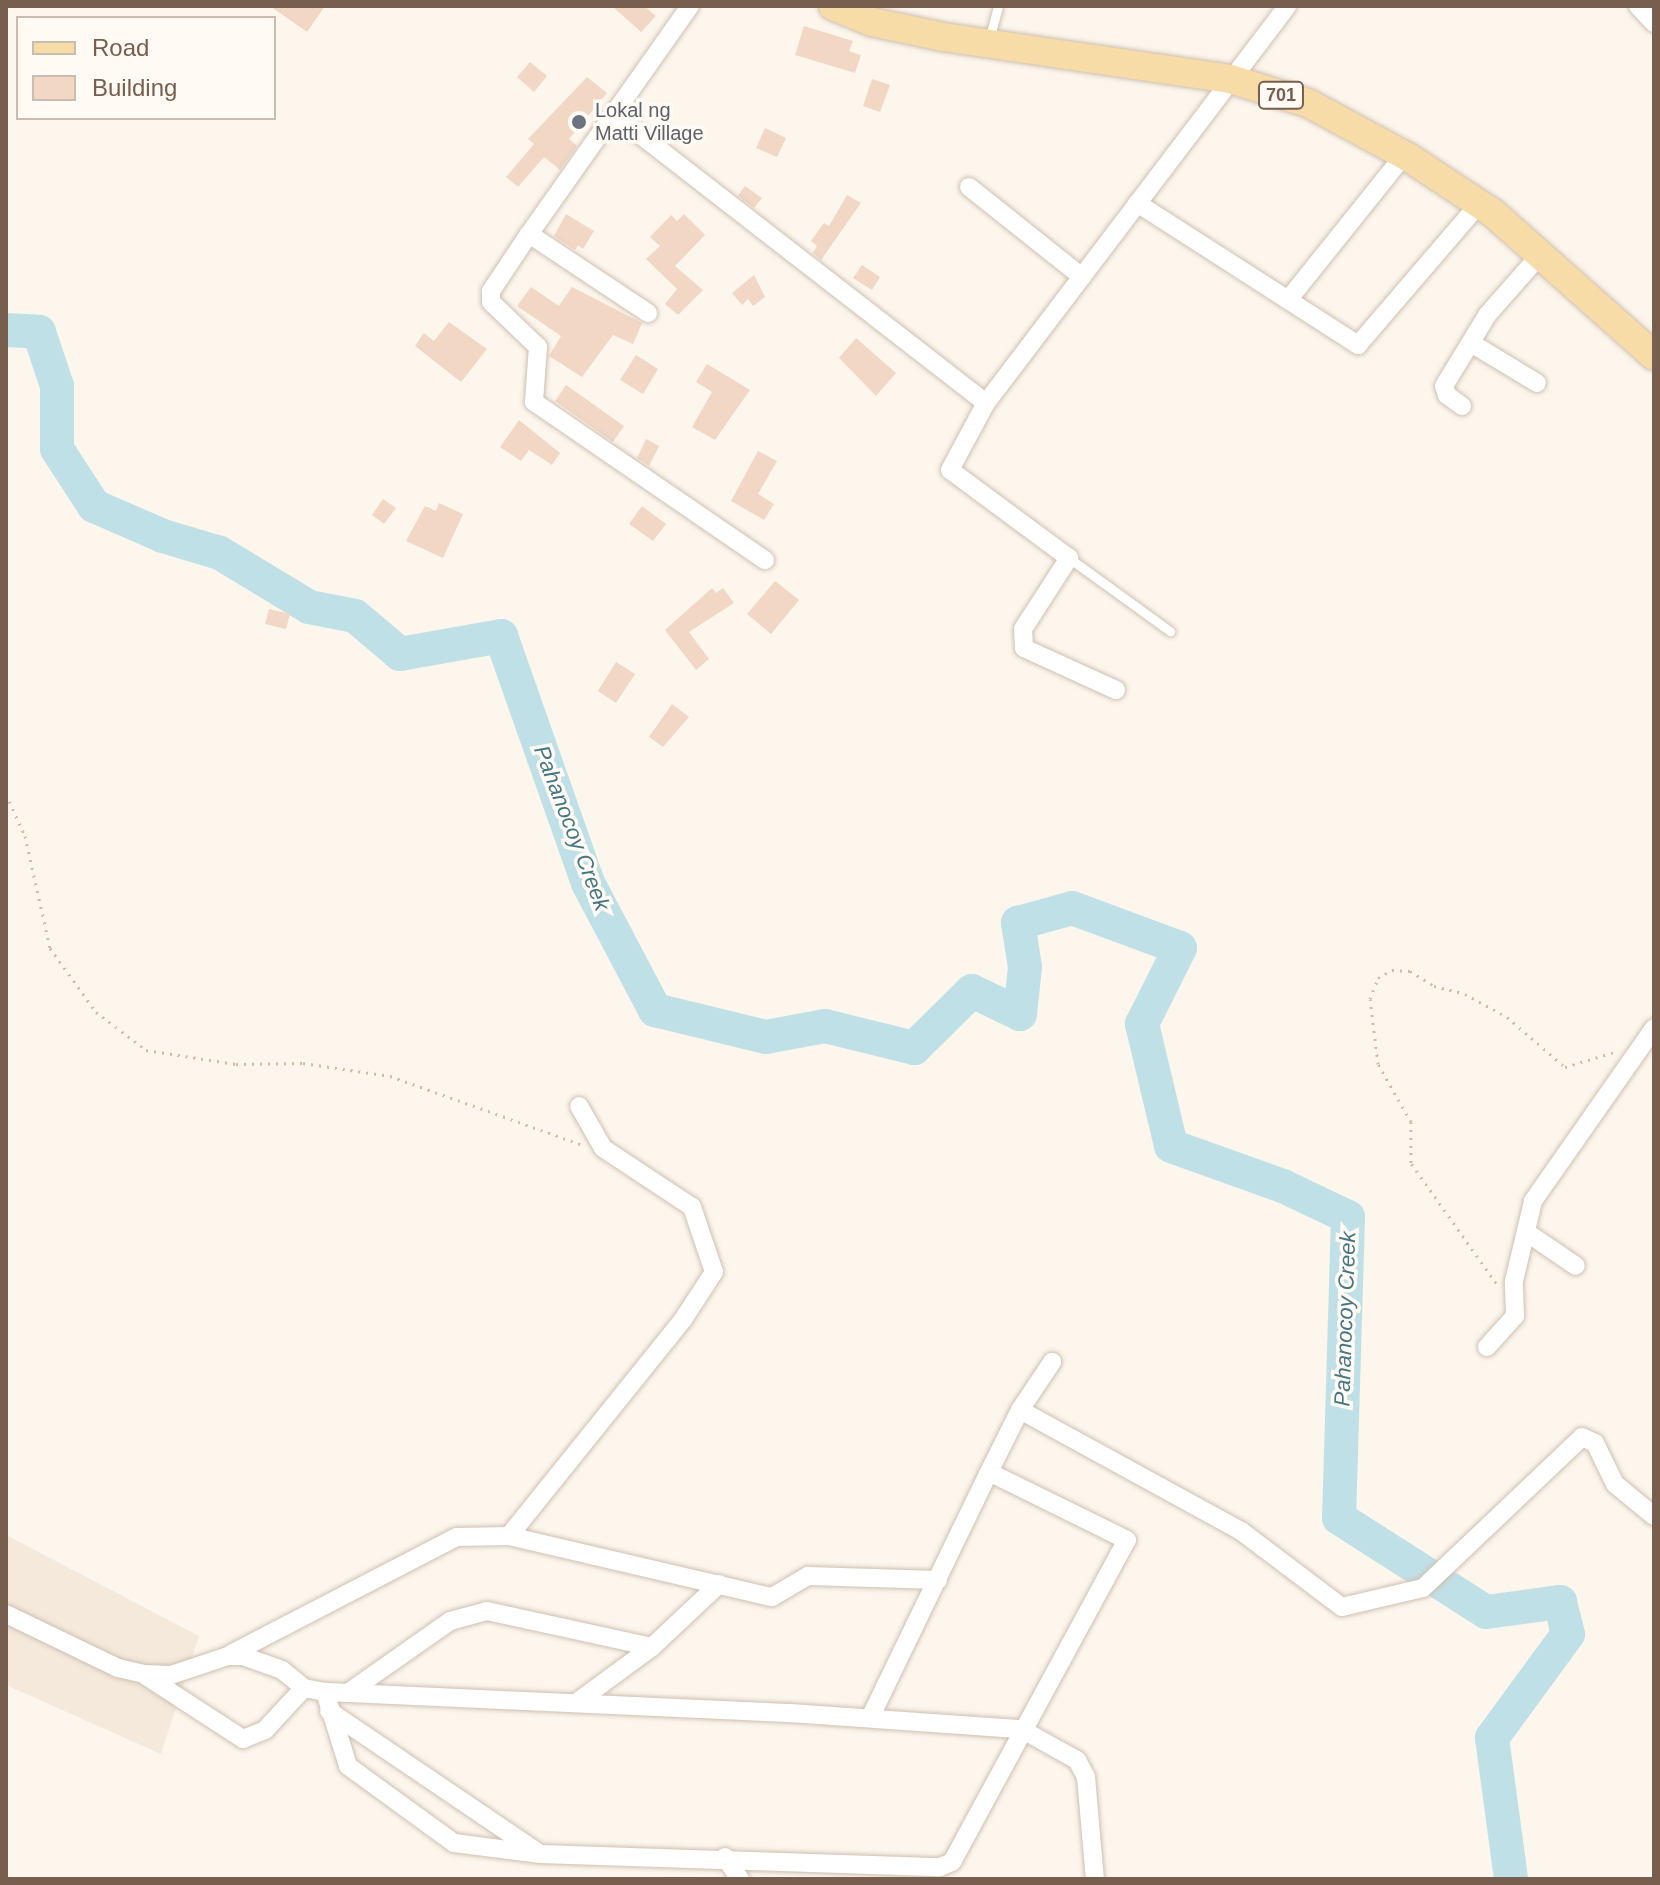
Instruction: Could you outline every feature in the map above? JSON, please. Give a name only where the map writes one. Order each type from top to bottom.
[{"type":"main road","name":"701","points":[[833,6],[989,43],[1230,79],[1308,103],[1404,155],[1479,204],[1654,356]]},
{"type":"street","points":[[690,6],[616,116],[529,234],[491,291],[491,302],[538,347],[534,402],[765,560]]},
{"type":"street","points":[[1116,690],[1024,648],[1023,629],[1069,558],[950,470],[986,403],[1287,6]]},
{"type":"street","points":[[1638,6],[1654,23]]},
{"type":"street","points":[[616,116],[986,403]]},
{"type":"street","points":[[1288,300],[1404,155]]},
{"type":"street","points":[[969,187],[1082,277]]},
{"type":"street","points":[[1137,203],[1358,345],[1479,204]]},
{"type":"street","points":[[529,234],[648,313]]},
{"type":"street","points":[[1462,406],[1447,395],[1444,386],[1471,343],[1540,255]]},
{"type":"street","points":[[1471,343],[1537,383]]},
{"type":"street","points":[[1487,1347],[1518,1306],[1514,1281],[1533,1201],[1652,1031]]},
{"type":"street","points":[[509,1536],[682,1321],[714,1272],[692,1207],[603,1148],[579,1106]]},
{"type":"street","points":[[1526,1232],[1576,1266]]},
{"type":"street","points":[[870,1718],[1020,1410],[1052,1362]]},
{"type":"street","points":[[1020,1410],[1241,1531],[1342,1607],[1423,1588],[1582,1437],[1595,1443],[1615,1484],[1654,1516]]},
{"type":"street","points":[[325,1692],[329,1711],[354,1772],[454,1843],[540,1854],[725,1857],[838,1872],[927,1869],[952,1862],[1021,1729],[1127,1540],[989,1472]]},
{"type":"street","points":[[6,1614],[118,1668],[144,1674],[180,1673],[228,1656],[457,1537],[509,1536],[772,1597],[808,1576],[938,1580]]},
{"type":"street","points":[[576,1703],[652,1647],[719,1584]]},
{"type":"street","points":[[349,1692],[450,1621],[487,1611],[652,1647]]},
{"type":"street","points":[[228,1656],[259,1659],[304,1688],[325,1692],[870,1718],[1021,1729],[1077,1760],[1086,1777],[1095,1879]]},
{"type":"street","points":[[144,1674],[243,1739],[265,1730],[304,1688]]},
{"type":"street","points":[[329,1711],[540,1854]]},
{"type":"street","points":[[725,1857],[740,1879]]},
{"type":"lane","points":[[989,43],[998,6]]},
{"type":"lane","points":[[1069,558],[1170,631]]},
{"type":"path","points":[[6,794],[25,836],[50,948],[96,1012],[146,1050],[236,1064],[303,1063],[390,1076],[566,1141],[603,1148]]},
{"type":"path","points":[[1518,1306],[1411,1163],[1411,1122],[1378,1064],[1370,999],[1378,978],[1392,970],[1410,971],[1434,986],[1465,994],[1507,1017],[1565,1067],[1594,1062],[1652,1031]]},
{"type":"shaded area","points":[[6,1535],[199,1636],[161,1754],[6,1685]]},
{"type":"building","points":[[270,6],[325,6],[307,32]]},
{"type":"building","points":[[612,6],[644,6],[656,16],[641,32]]},
{"type":"building","points":[[804,26],[853,41],[849,51],[861,55],[855,73],[795,55]]},
{"type":"building","points":[[530,62],[547,76],[534,92],[517,77]]},
{"type":"building","points":[[587,77],[607,93],[569,139],[577,146],[560,170],[544,157],[518,187],[506,177],[534,144],[528,139]]},
{"type":"building","points":[[872,79],[890,85],[880,112],[863,106]]},
{"type":"building","points":[[765,128],[786,138],[777,157],[756,148]]},
{"type":"building","points":[[745,186],[762,198],[754,208],[738,196]]},
{"type":"building","points":[[847,195],[861,203],[821,260],[813,253],[817,246],[811,241],[824,223],[829,226]]},
{"type":"building","points":[[566,214],[594,231],[583,249],[578,245],[575,250],[554,236]]},
{"type":"building","points":[[684,214],[705,235],[675,266],[703,290],[678,315],[665,304],[677,289],[646,259],[660,246],[650,237],[671,215],[677,221]]},
{"type":"building","points":[[862,265],[880,277],[872,290],[853,278]]},
{"type":"building","points":[[754,275],[765,297],[753,306],[748,299],[742,305],[732,293]]},
{"type":"building","points":[[531,287],[559,306],[572,287],[642,323],[633,344],[613,335],[582,377],[549,356],[561,336],[517,306]]},
{"type":"building","points":[[449,322],[487,349],[461,382],[415,346],[424,333],[434,341]]},
{"type":"building","points":[[856,338],[896,373],[876,396],[839,358]]},
{"type":"building","points":[[636,355],[658,369],[643,394],[620,380]]},
{"type":"building","points":[[707,364],[750,390],[715,440],[692,427],[712,392],[696,382]]},
{"type":"building","points":[[566,385],[624,426],[613,442],[555,401]]},
{"type":"building","points":[[519,420],[560,453],[552,465],[529,450],[521,461],[500,447]]},
{"type":"building","points":[[646,439],[659,446],[649,466],[637,458]]},
{"type":"building","points":[[758,451],[777,461],[758,494],[774,504],[764,520],[731,501]]},
{"type":"building","points":[[383,499],[396,508],[384,524],[372,515]]},
{"type":"building","points":[[439,503],[463,514],[443,558],[406,541],[425,506],[436,511]]},
{"type":"building","points":[[642,506],[666,524],[653,541],[629,524]]},
{"type":"building","points":[[775,581],[799,600],[771,634],[747,614]]},
{"type":"building","points":[[712,588],[716,593],[723,588],[734,603],[689,632],[709,659],[696,670],[665,630]]},
{"type":"building","points":[[269,609],[290,614],[286,629],[265,624]]},
{"type":"building","points":[[616,662],[635,674],[616,703],[598,691]]},
{"type":"building","points":[[672,704],[689,717],[663,747],[649,737]]},
{"type":"waterway","name":"Pahanocoy Creek","points":[[6,330],[39,332],[57,386],[57,449],[94,506],[163,536],[220,553],[309,607],[355,616],[400,654],[501,636],[588,883],[655,1010],[766,1037],[825,1026],[914,1048],[972,991],[1020,1014],[1025,967],[1018,923],[1072,908],[1180,948],[1142,1024],[1171,1146],[1283,1186],[1348,1217],[1339,1518],[1486,1612],[1560,1602],[1568,1634],[1492,1738],[1511,1879]]},
{"type":"place","name":"Lokal ng Matti Village","points":[[579,122]]}]
